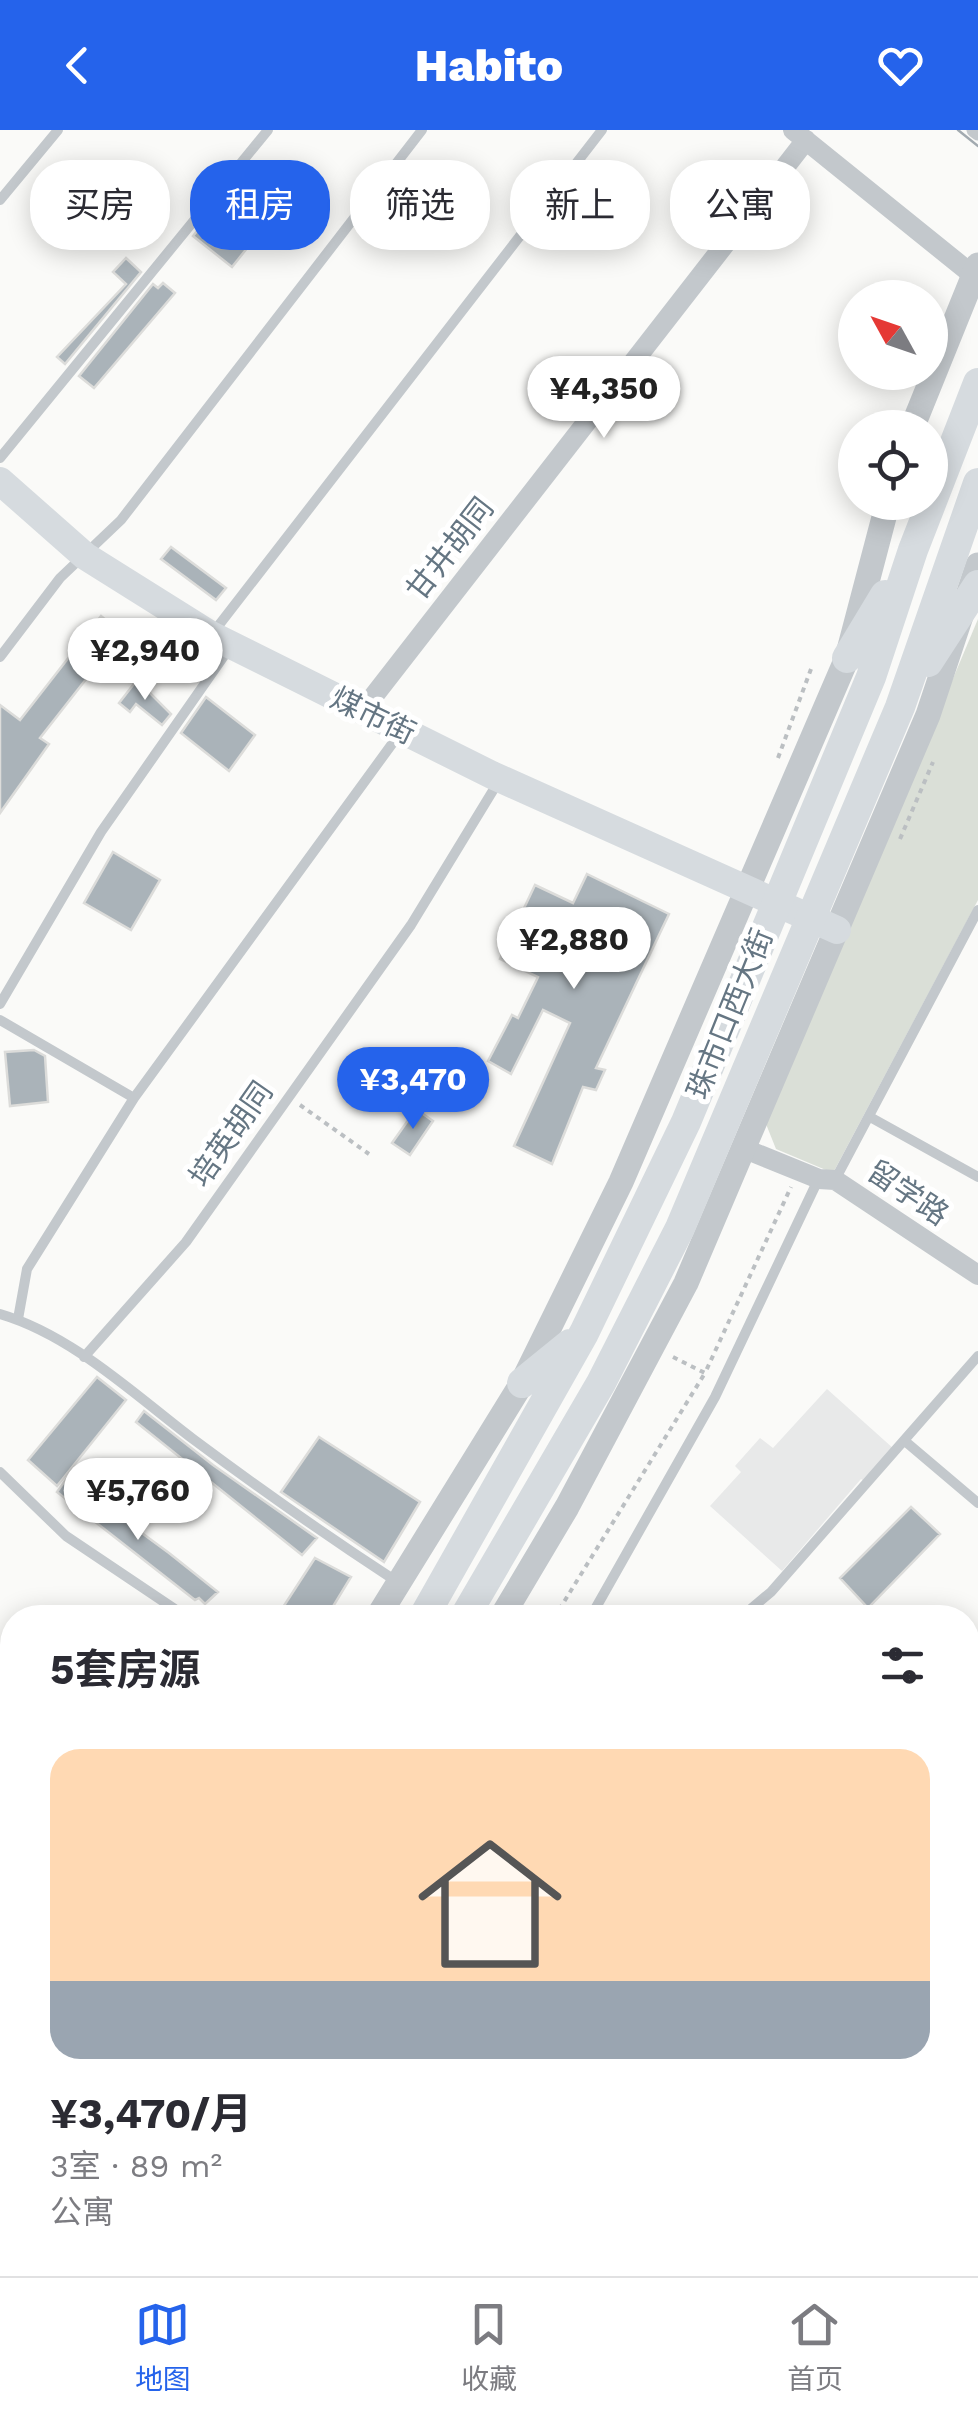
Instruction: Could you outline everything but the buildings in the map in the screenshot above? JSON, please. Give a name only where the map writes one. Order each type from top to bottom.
[{"type":"main road","name":"珠市口西大街","points":[[431,1605],[584,1333],[686,1122],[870,677],[913,550],[978,384]]},
{"type":"main road","name":"煤市街","points":[[0,481],[85,556],[221,640],[501,778],[824,924]]},
{"type":"main road","name":"珠市口西大街","points":[[472,1605],[601,1383],[652,1285],[824,924],[978,483]]},
{"type":"main road","points":[[900,708],[973,593],[978,516]]},
{"type":"main road","points":[[847,658],[913,550]]},
{"type":"main road","points":[[522,1383],[584,1333]]},
{"type":"street","points":[[800,135],[976,271],[919,410]]},
{"type":"street","name":"甘井胡同","points":[[362,711],[800,135]]},
{"type":"street","name":"珠市口西大街","points":[[385,1605],[522,1383],[621,1182],[847,658],[883,520]]},
{"type":"street","name":"珠市口西大街","points":[[509,1605],[567,1507],[686,1283],[745,1149],[824,924],[928,715],[973,593],[978,566]]},
{"type":"street","name":"留学路","points":[[745,1149],[827,1179],[978,1275]]},
{"type":"lane","points":[[0,200],[58,130]]},
{"type":"lane","points":[[0,458],[268,130]]},
{"type":"lane","points":[[0,657],[60,578],[121,520],[422,130]]},
{"type":"lane","points":[[0,1004],[221,640],[602,130]]},
{"type":"lane","points":[[18,1319],[27,1269],[134,1098],[402,729]]},
{"type":"lane","name":"培英胡同","points":[[84,1357],[186,1242],[411,925],[501,778]]},
{"type":"lane","points":[[597,1605],[715,1398],[827,1179],[870,1117],[978,910]]},
{"type":"lane","points":[[0,1020],[134,1098]]},
{"type":"lane","points":[[870,1117],[978,1177]]},
{"type":"lane","points":[[0,1314],[18,1319],[84,1357],[293,1514],[399,1583]]},
{"type":"lane","points":[[756,1605],[906,1442],[978,1356]]},
{"type":"lane","points":[[906,1442],[978,1503]]},
{"type":"lane","points":[[0,1472],[66,1536],[169,1605]]},
{"type":"path","points":[[774,771],[811,669]]},
{"type":"path","points":[[906,830],[935,759]]},
{"type":"path","points":[[288,1096],[368,1154]]},
{"type":"path","points":[[725,1332],[798,1171]]},
{"type":"path","points":[[562,1605],[704,1373]]},
{"type":"shaded area","points":[[978,619],[978,900],[833,1173],[776,1149],[766,1124]]},
{"type":"shaded area","points":[[827,1389],[894,1449],[866,1482],[861,1479],[782,1571],[710,1506],[741,1472],[735,1466],[760,1438],[773,1448]]},
{"type":"tram line","points":[[958,130],[978,146]]}]
